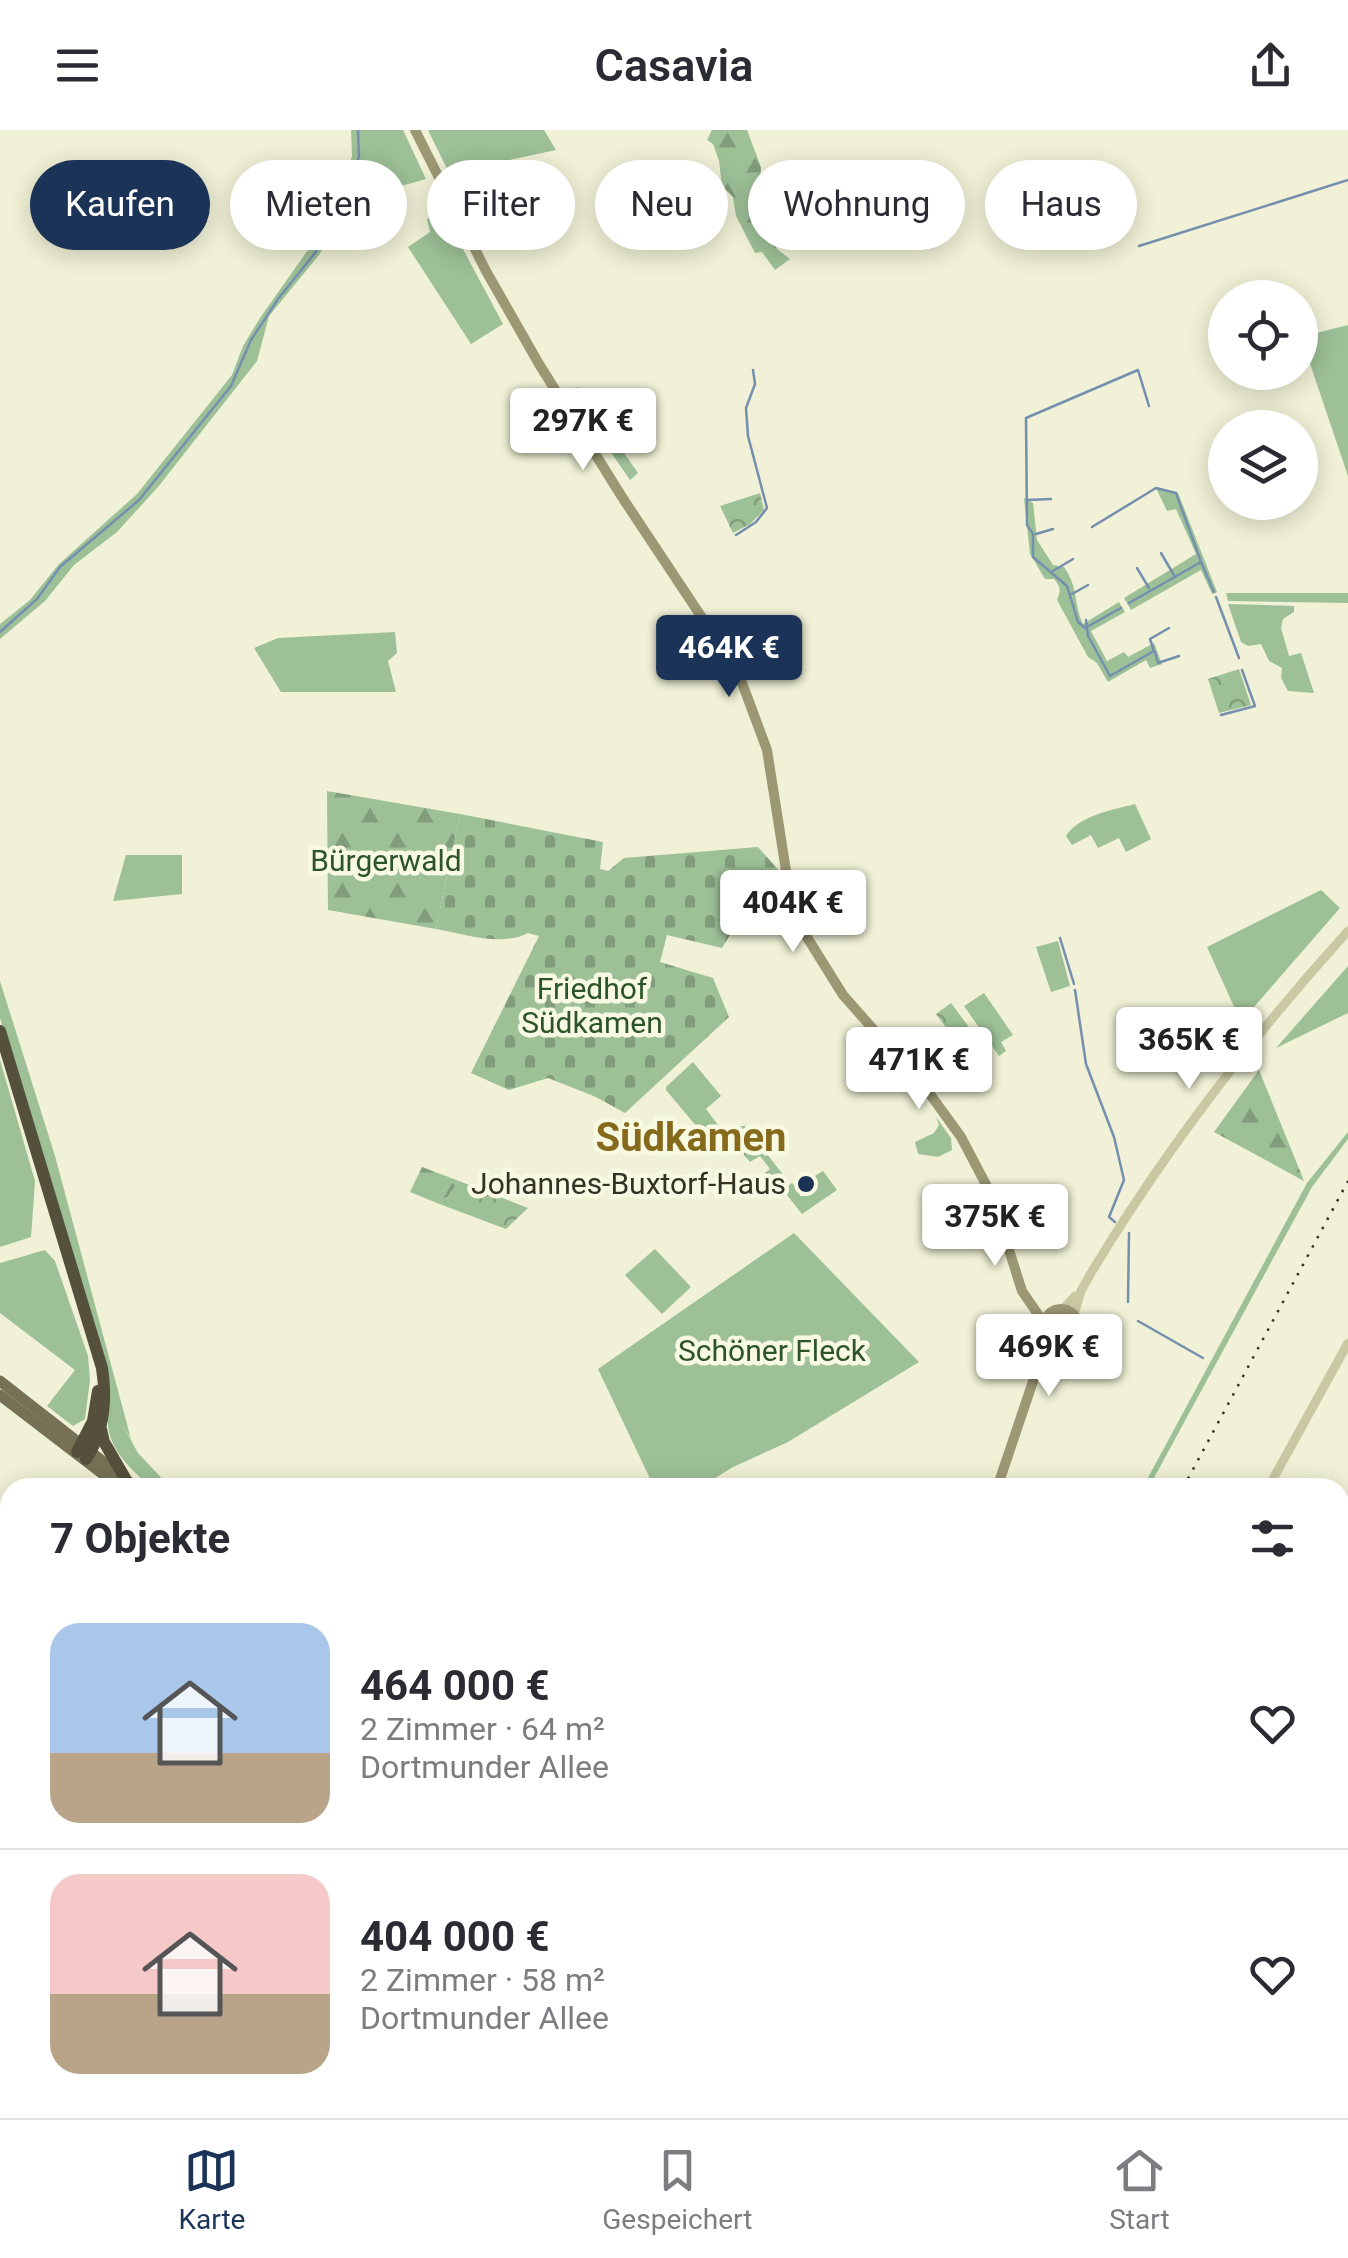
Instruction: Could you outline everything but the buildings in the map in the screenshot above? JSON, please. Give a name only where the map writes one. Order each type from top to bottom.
[{"type":"highway","points":[[0,1030],[102,1368],[105,1395],[101,1426],[121,1478]]},
{"type":"highway","points":[[0,1048],[55,1241],[96,1366],[97,1401],[84,1451]]},
{"type":"highway","points":[[84,1451],[101,1426]]},
{"type":"main road","points":[[415,130],[486,270],[540,364],[738,672],[767,750],[787,876],[804,934],[843,995],[927,1090],[961,1137],[992,1196],[1019,1284],[1053,1340]]},
{"type":"main road","points":[[1028,1300],[1074,1315],[1076,1333],[1070,1340],[1053,1340]]},
{"type":"main road","points":[[1044,1323],[1057,1310]]},
{"type":"main road","points":[[1000,1478],[1053,1340]]},
{"type":"main road","points":[[0,1381],[117,1478]]},
{"type":"main road","points":[[0,1395],[84,1451]]},
{"type":"street","points":[[1074,1315],[1081,1291],[1156,1171],[1210,1095],[1348,930]]},
{"type":"street","points":[[1057,1310],[1081,1291]]},
{"type":"street","points":[[1274,1478],[1348,1344]]},
{"type":"green space","points":[[351,130],[403,130],[426,179],[407,184],[407,160],[351,160]]},
{"type":"green space","points":[[428,130],[544,130],[556,150],[509,160],[443,160]]},
{"type":"green space","points":[[712,130],[747,130],[758,160],[748,160],[748,239],[728,192],[728,160],[719,160],[713,144],[707,140]]},
{"type":"green space","points":[[427,234],[427,250],[463,250],[503,324],[471,344],[408,247]]},
{"type":"green space","points":[[308,250],[322,250],[269,316],[257,361],[158,487],[117,532],[74,565],[45,601],[0,639],[0,624],[30,600],[59,564],[137,494],[232,375],[260,318]]},
{"type":"green space","points":[[753,250],[778,250],[790,259],[775,270],[762,252]]},
{"type":"green space","points":[[1348,325],[1348,476],[1318,387],[1318,333]]},
{"type":"green space","points":[[578,387],[638,473],[630,480],[568,390]]},
{"type":"green space","points":[[1156,488],[1178,493],[1217,592],[1212,594],[1201,570],[1131,610],[1124,598],[1196,554],[1176,509],[1167,511]]},
{"type":"green space","points":[[760,493],[764,510],[733,533],[720,506]]},
{"type":"green space","points":[[1024,498],[1033,503],[1037,540],[1053,565],[1064,567],[1069,575],[1083,624],[1119,602],[1125,612],[1091,631],[1107,661],[1124,652],[1128,657],[1154,643],[1162,664],[1150,668],[1146,660],[1108,682],[1097,663],[1088,657],[1057,600],[1058,584],[1054,579],[1045,579],[1030,554]]},
{"type":"green space","points":[[1226,593],[1348,593],[1348,603],[1228,601]]},
{"type":"green space","points":[[1228,604],[1294,606],[1294,612],[1283,619],[1281,628],[1289,656],[1301,653],[1314,693],[1288,691],[1281,678],[1282,668],[1269,661],[1261,644],[1248,646],[1241,642]]},
{"type":"green space","points":[[395,632],[397,653],[388,661],[396,692],[281,692],[254,648],[278,638]]},
{"type":"green space","points":[[1239,669],[1251,705],[1219,713],[1208,679]]},
{"type":"green space","name":"Bürgerwald","points":[[327,791],[460,814],[436,929],[328,910]]},
{"type":"green space","points":[[1135,804],[1151,839],[1126,852],[1119,838],[1098,848],[1091,835],[1072,845],[1066,836],[1087,819]]},
{"type":"green space","name":"Friedhof Südkamen","points":[[460,814],[603,842],[600,869],[608,871],[624,858],[758,847],[782,874],[790,907],[741,917],[722,948],[667,935],[660,962],[713,978],[729,1017],[625,1113],[548,1078],[509,1090],[471,1073],[539,936],[528,933],[495,939],[436,929]]},
{"type":"green space","points":[[126,855],[182,855],[182,894],[113,901]]},
{"type":"green space","points":[[1321,890],[1340,908],[1241,1022],[1207,947]]},
{"type":"green space","points":[[1058,941],[1070,986],[1051,992],[1036,947]]},
{"type":"green space","points":[[1348,966],[1348,1013],[1276,1048]]},
{"type":"green space","points":[[0,981],[55,1156],[131,1439],[122,1424],[138,1453],[162,1478],[141,1478],[120,1455],[110,1437],[110,1391],[0,1018]]},
{"type":"green space","points":[[984,993],[1013,1035],[1001,1042],[1006,1051],[999,1056],[964,1006]]},
{"type":"green space","points":[[951,1003],[983,1046],[934,1081],[910,1052],[921,1053],[948,1030],[936,1014]]},
{"type":"green space","points":[[0,1060],[35,1181],[31,1237],[0,1247]]},
{"type":"green space","points":[[693,1062],[721,1096],[706,1109],[721,1129],[708,1140],[666,1090]]},
{"type":"green space","points":[[1259,1070],[1304,1181],[1214,1132]]},
{"type":"green space","points":[[936,1117],[951,1138],[952,1150],[938,1157],[918,1154],[915,1142],[934,1133],[939,1125]]},
{"type":"green space","points":[[745,1126],[788,1181],[780,1187],[765,1173],[770,1169],[760,1156],[750,1162],[728,1136]]},
{"type":"green space","points":[[1348,1132],[1348,1139],[1312,1187],[1154,1478],[1148,1478],[1307,1183]]},
{"type":"green space","points":[[422,1167],[459,1181],[442,1205],[410,1192]]},
{"type":"green space","points":[[823,1171],[837,1190],[802,1214],[783,1190],[792,1183],[800,1196],[805,1196],[816,1186],[813,1177]]},
{"type":"green space","points":[[459,1181],[528,1208],[506,1229],[442,1205]]},
{"type":"green space","name":"Schöner Fleck","points":[[794,1233],[919,1362],[788,1442],[715,1478],[650,1478],[598,1369]]},
{"type":"green space","points":[[655,1249],[691,1287],[662,1314],[625,1275]]},
{"type":"green space","points":[[45,1250],[55,1261],[88,1356],[90,1380],[85,1419],[73,1426],[47,1406],[75,1370],[0,1313],[0,1263]]},
{"type":"waterway","points":[[0,632],[37,599],[60,567],[139,500],[231,386],[251,340],[347,204],[359,156],[358,130]]},
{"type":"waterway","points":[[1139,246],[1348,180]]},
{"type":"waterway","points":[[736,535],[756,522],[767,508],[748,436],[746,408],[755,384],[753,370]]},
{"type":"waterway","points":[[1121,608],[1085,628],[1078,622],[1067,586],[1033,557],[1033,534],[1027,525],[1026,418],[1138,370],[1149,406]]},
{"type":"waterway","points":[[1092,527],[1156,488],[1176,493],[1201,562]]},
{"type":"waterway","points":[[1027,500],[1051,499]]},
{"type":"waterway","points":[[1036,534],[1053,529]]},
{"type":"waterway","points":[[1161,553],[1175,577]]},
{"type":"waterway","points":[[1053,571],[1073,559]]},
{"type":"waterway","points":[[1129,603],[1201,562],[1214,592]]},
{"type":"waterway","points":[[1137,568],[1149,588]]},
{"type":"waterway","points":[[1072,594],[1088,585]]},
{"type":"waterway","points":[[1216,597],[1239,658]]},
{"type":"waterway","points":[[1086,620],[1088,636],[1110,676],[1154,651],[1150,639],[1169,628]]},
{"type":"waterway","points":[[1155,652],[1158,663],[1179,656]]},
{"type":"waterway","points":[[1221,715],[1255,706],[1242,670]]},
{"type":"waterway","points":[[1060,938],[1074,984]]},
{"type":"waterway","points":[[1075,990],[1086,1064],[1114,1137],[1124,1180],[1109,1217],[1115,1222]]},
{"type":"waterway","points":[[1128,1302],[1129,1233]]},
{"type":"waterway","points":[[1138,1321],[1203,1358]]},
{"type":"railway","points":[[1188,1478],[1348,1181]]},
{"type":"place","name":"Johannes-Buxtorf-Haus","points":[[806,1184]]},
{"type":"district","name":"Südkamen","points":[[691,1137]]}]
